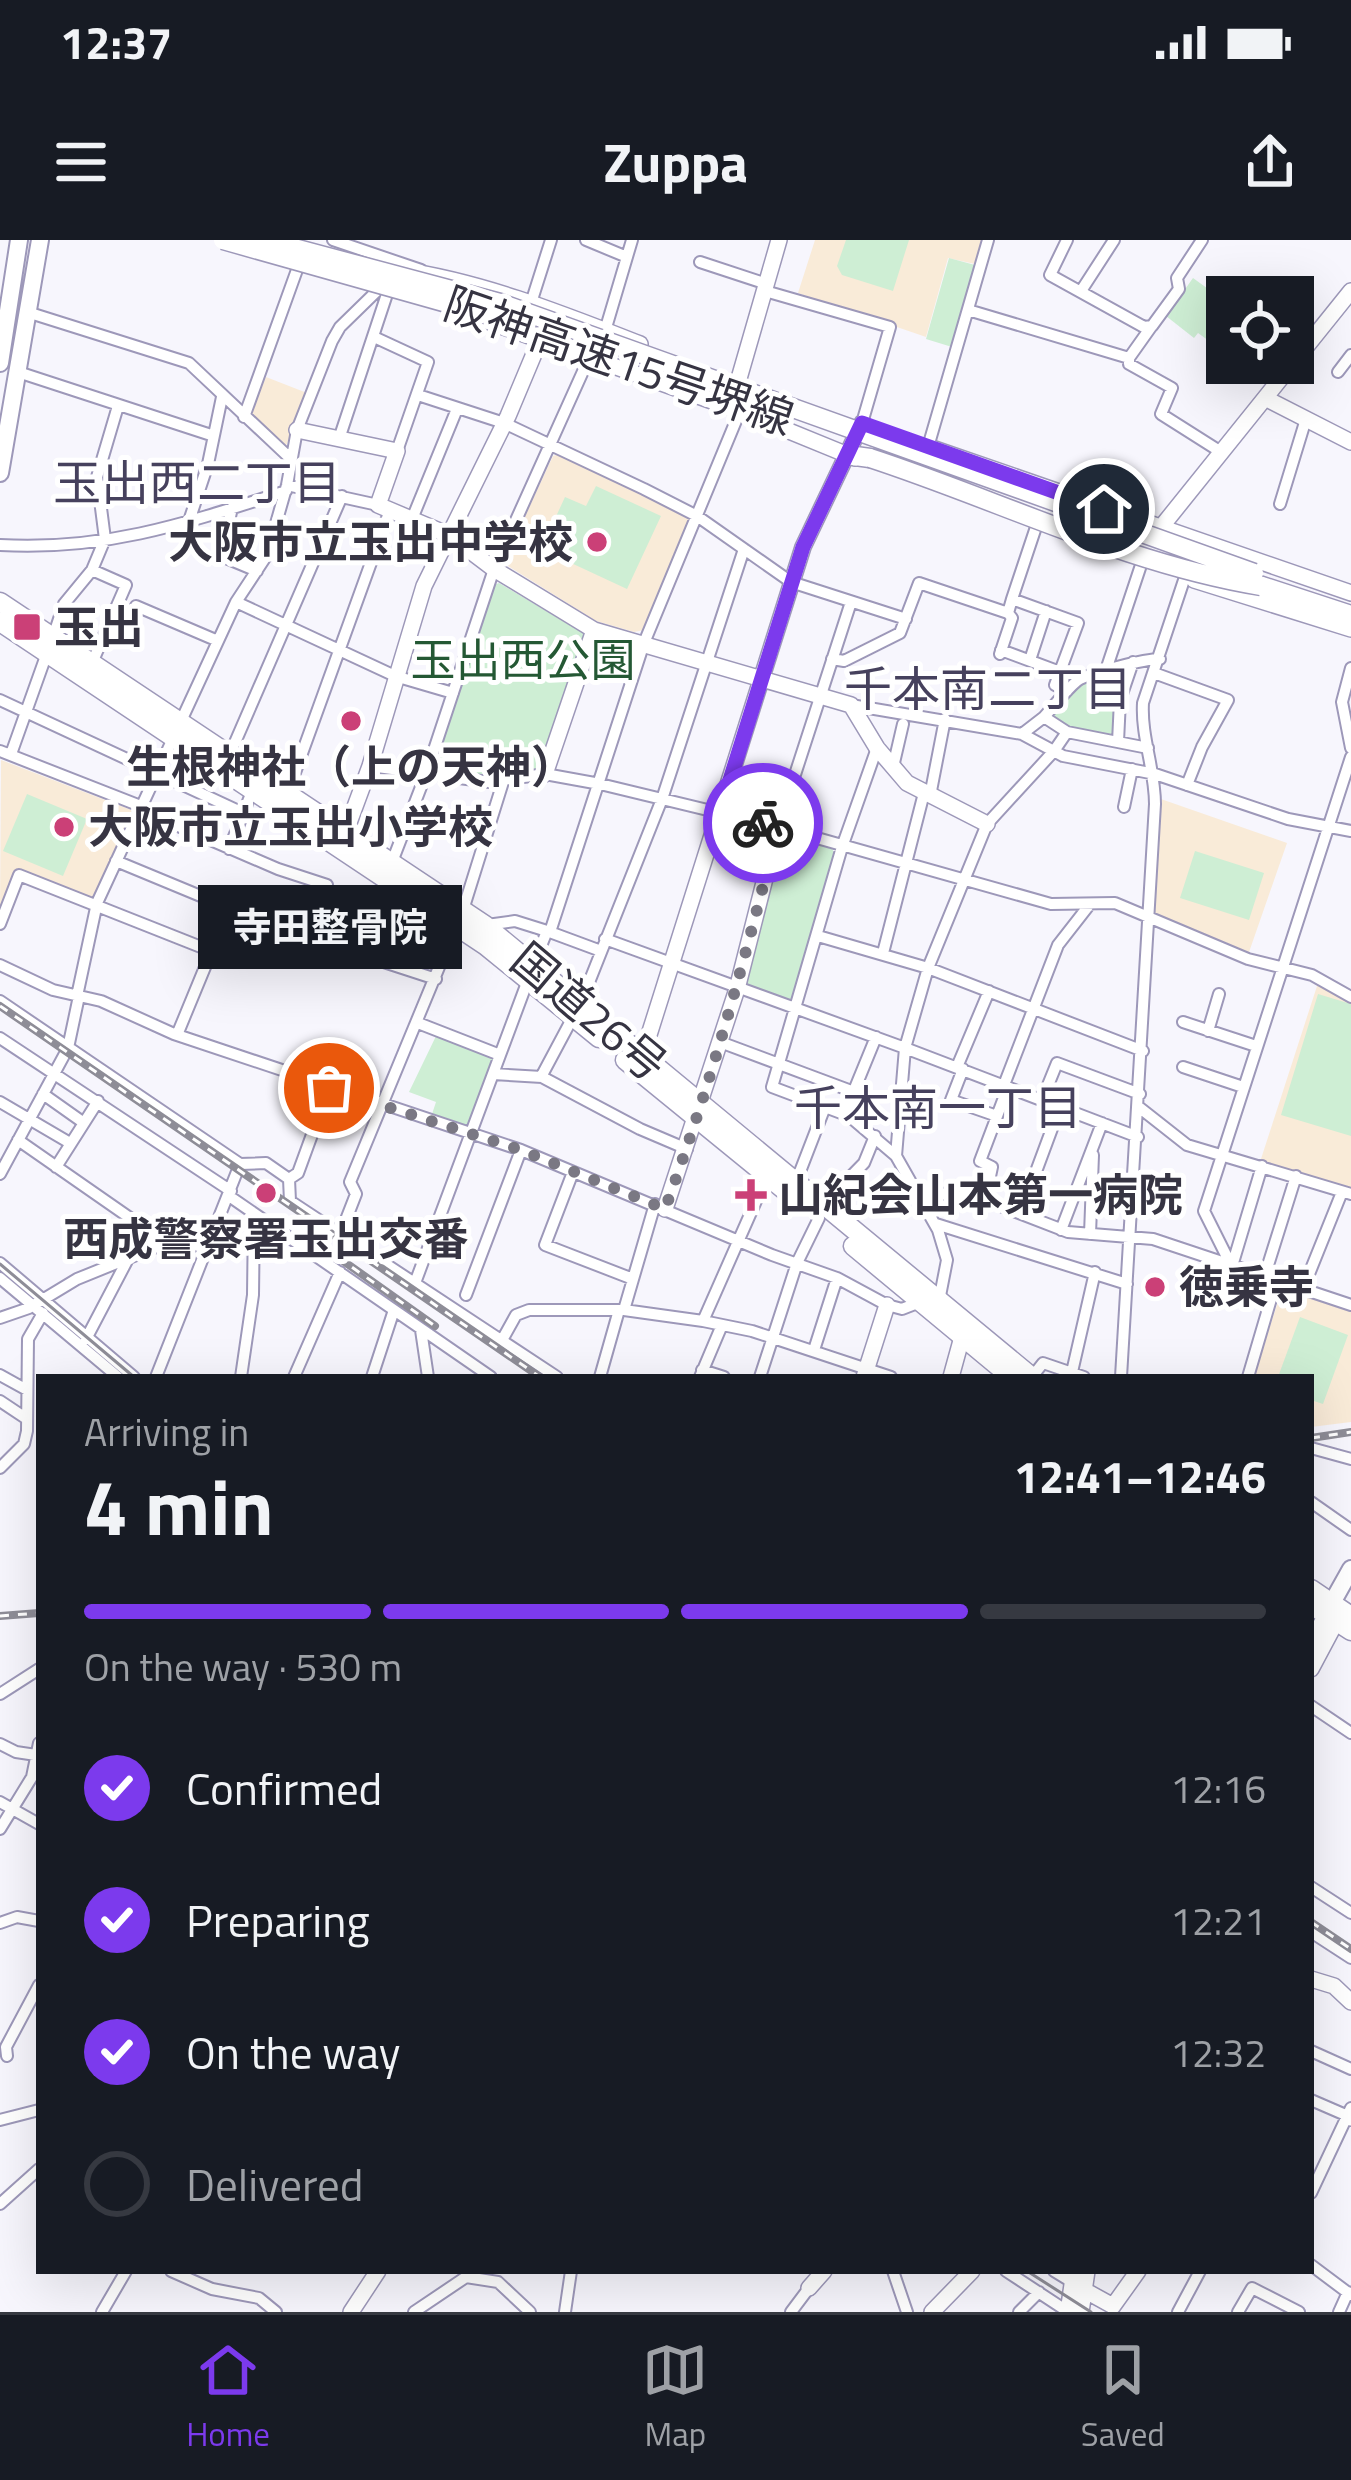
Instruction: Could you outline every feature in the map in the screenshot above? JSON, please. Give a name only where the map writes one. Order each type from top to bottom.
[{"type":"highway","name":"阪神高速15号堺線","points":[[223,240],[490,314],[1351,615]]},
{"type":"highway","name":"阪神高速15号堺線","points":[[264,240],[500,303],[1351,605]]},
{"type":"highway","points":[[305,240],[418,271],[500,303]]},
{"type":"highway","points":[[848,455],[870,458],[1159,561],[1216,579],[1261,586]]},
{"type":"highway","name":"国道26号","points":[[0,602],[51,644],[179,730],[230,754],[289,792],[343,839],[531,973],[700,1112],[796,1183],[821,1212]]},
{"type":"highway","name":"国道26号","points":[[0,622],[92,663],[253,789],[392,862],[453,917],[484,925],[531,973]]},
{"type":"highway","name":"国道26号","points":[[576,1011],[642,1057],[767,1175],[1028,1374]]},
{"type":"highway","name":"国道26号","points":[[930,1301],[962,1337],[1007,1374]]},
{"type":"highway","points":[[1314,1592],[1337,1612]]},
{"type":"main road","points":[[0,363],[4,302],[19,240]]},
{"type":"main road","points":[[0,473],[40,240]]},
{"type":"main road","points":[[1337,1612],[1351,1569]]},
{"type":"street","points":[[209,240],[385,287],[740,411],[1186,578],[1351,629]]},
{"type":"street","points":[[288,240],[423,272]]},
{"type":"street","points":[[333,240],[531,303],[738,382],[1351,593]]},
{"type":"street","points":[[531,303],[551,240]]},
{"type":"street","points":[[586,240],[627,257]]},
{"type":"street","points":[[604,331],[632,240]]},
{"type":"street","points":[[738,382],[779,240]]},
{"type":"street","points":[[928,447],[988,240]]},
{"type":"street","points":[[1067,240],[1050,275],[1144,327],[1152,326]]},
{"type":"street","points":[[1082,291],[1114,240]]},
{"type":"street","points":[[1202,240],[1178,278],[1179,289],[1129,364],[1172,388],[1161,414],[1221,452]]},
{"type":"street","points":[[642,1057],[791,582],[811,527],[862,423],[890,327],[700,262]]},
{"type":"street","points":[[244,417],[298,267]]},
{"type":"street","points":[[340,439],[374,337],[385,287]]},
{"type":"street","points":[[0,1174],[68,1048],[98,903],[116,861],[236,602],[267,556],[287,488],[297,430],[332,340],[385,287]]},
{"type":"street","points":[[1105,673],[1158,528],[1351,291]]},
{"type":"street","points":[[343,839],[424,586],[504,423],[551,310]]},
{"type":"street","points":[[968,310],[1129,358]]},
{"type":"street","points":[[27,312],[189,362],[291,459]]},
{"type":"street","points":[[289,792],[340,651],[427,358],[374,337]]},
{"type":"street","points":[[1338,372],[1351,355]]},
{"type":"street","points":[[392,862],[494,569],[589,358]]},
{"type":"street","points":[[18,372],[211,435]]},
{"type":"street","points":[[418,395],[504,423],[697,516],[791,582],[906,619]]},
{"type":"street","points":[[188,524],[208,464],[222,397]]},
{"type":"street","points":[[1265,398],[1351,442]]},
{"type":"street","points":[[118,406],[97,477],[105,539],[92,571],[64,604],[26,712],[5,753],[327,888],[426,920],[453,917]]},
{"type":"street","points":[[412,519],[457,409]]},
{"type":"street","points":[[415,1283],[549,932],[644,643],[740,411]]},
{"type":"street","points":[[1280,504],[1306,419]]},
{"type":"street","points":[[297,430],[397,451]]},
{"type":"street","points":[[0,545],[57,547],[188,524],[287,488],[342,496],[384,507],[449,535],[494,569],[594,630],[851,705],[1022,734],[1054,751],[1155,774],[1288,820],[1351,831]]},
{"type":"street","points":[[230,754],[342,496]]},
{"type":"street","points":[[232,508],[220,556],[256,571]]},
{"type":"street","points":[[1036,524],[1000,653],[1060,672]]},
{"type":"street","points":[[541,1077],[576,1011],[662,799],[744,549]]},
{"type":"street","points":[[92,571],[126,585],[92,663]]},
{"type":"street","points":[[1121,1374],[1143,1051],[1155,774],[1143,703],[1186,578]]},
{"type":"street","points":[[832,659],[844,661],[900,633],[920,583],[1046,611],[1078,623],[1055,686],[1067,691]]},
{"type":"street","points":[[236,602],[395,676],[453,692]]},
{"type":"street","points":[[601,1374],[660,1207],[700,1112],[778,827],[850,602]]},
{"type":"street","points":[[136,605],[218,641]]},
{"type":"street","points":[[1030,660],[1046,611]]},
{"type":"street","points":[[545,774],[594,630]]},
{"type":"street","points":[[1022,734],[1082,677],[1160,659]]},
{"type":"street","points":[[1118,742],[1120,700],[1132,662]]},
{"type":"street","points":[[1351,668],[1342,702],[1351,748]]},
{"type":"street","points":[[1154,673],[1228,700],[1187,785]]},
{"type":"street","points":[[0,700],[243,813]]},
{"type":"street","points":[[851,705],[877,748],[907,783],[987,824]]},
{"type":"street","points":[[1044,717],[1067,732],[1148,748]]},
{"type":"street","points":[[883,953],[945,719]]},
{"type":"street","points":[[893,767],[902,724]]},
{"type":"street","points":[[896,1156],[905,1048],[928,968],[964,878],[987,824],[1067,732]]},
{"type":"street","points":[[0,965],[53,991],[101,1001],[177,1035],[521,1150],[902,1309],[930,1301],[947,1260],[917,1190],[896,1156],[875,1136],[844,1114],[772,1087],[842,847],[877,748]]},
{"type":"street","points":[[1232,1267],[1204,1211],[1351,758]]},
{"type":"street","points":[[370,766],[503,782],[545,774],[720,812],[1051,904],[1115,903],[1248,959],[1312,975],[1351,997]]},
{"type":"street","points":[[1124,807],[1132,769]]},
{"type":"street","points":[[340,1235],[356,1194],[350,1182],[436,979],[453,917],[503,782]]},
{"type":"street","points":[[229,848],[253,789]]},
{"type":"street","points":[[116,861],[244,914],[436,979]]},
{"type":"street","points":[[0,924],[19,874],[206,949],[210,955],[177,1035]]},
{"type":"street","points":[[985,1200],[992,1167],[980,1161],[1034,1007],[1058,945],[1090,904]]},
{"type":"street","points":[[484,925],[515,921],[673,963],[1138,1137]]},
{"type":"street","points":[[818,936],[928,968],[1143,1051]]},
{"type":"street","points":[[989,991],[951,1100],[997,1116]]},
{"type":"street","points":[[1208,1030],[1219,994]]},
{"type":"street","points":[[0,1001],[240,1164],[266,1163],[289,1179]]},
{"type":"street","points":[[1184,1022],[1256,1046]]},
{"type":"street","points":[[418,1023],[500,1055]]},
{"type":"street","points":[[844,1114],[876,1037]]},
{"type":"street","points":[[0,1038],[98,1101],[487,1374]]},
{"type":"street","points":[[720,1042],[854,1092]]},
{"type":"street","points":[[0,1048],[34,1059]]},
{"type":"street","points":[[1042,1100],[1057,1063],[1140,1101],[1187,1145],[1347,1193],[1304,1289]]},
{"type":"street","points":[[1183,1067],[1243,1087]]},
{"type":"street","points":[[493,1074],[541,1077],[687,1149]]},
{"type":"street","points":[[289,1179],[298,1173],[329,1088]]},
{"type":"street","points":[[43,1094],[84,1124]]},
{"type":"street","points":[[56,1167],[98,1101]]},
{"type":"street","points":[[0,1102],[70,1143]]},
{"type":"street","points":[[796,1183],[825,1107]]},
{"type":"street","points":[[1022,1212],[1060,1107]]},
{"type":"street","points":[[1061,1230],[1102,1123]]},
{"type":"street","points":[[761,1374],[797,1263],[821,1212],[864,1163],[875,1136]]},
{"type":"street","points":[[18,1140],[166,1243]]},
{"type":"street","points":[[1090,1234],[1094,1146]]},
{"type":"street","points":[[466,1294],[521,1150]]},
{"type":"street","points":[[157,1374],[240,1164]]},
{"type":"street","points":[[1232,1267],[1262,1166]]},
{"type":"street","points":[[573,1172],[545,1245],[633,1279]]},
{"type":"street","points":[[703,1321],[767,1175]]},
{"type":"street","points":[[1249,1374],[1296,1176]]},
{"type":"street","points":[[289,1179],[290,1201],[552,1374]]},
{"type":"street","points":[[917,1190],[985,1200],[1061,1230],[1153,1239],[1351,1305]]},
{"type":"street","points":[[241,1374],[254,1294],[254,1214]]},
{"type":"street","points":[[935,1224],[1127,1285]]},
{"type":"street","points":[[0,1318],[40,1306],[77,1279],[166,1243],[182,1241],[206,1248]]},
{"type":"street","points":[[85,1342],[129,1257]]},
{"type":"street","points":[[0,1263],[40,1306]]},
{"type":"street","points":[[296,1374],[340,1272]]},
{"type":"street","points":[[1078,1374],[1095,1272]]},
{"type":"street","points":[[0,1278],[130,1374]]},
{"type":"street","points":[[814,1350],[837,1278]]},
{"type":"street","points":[[0,1468],[24,1444],[28,1339],[40,1306]]},
{"type":"street","points":[[501,1342],[516,1315],[529,1310],[622,1310],[772,1337],[865,1373],[887,1306]]},
{"type":"street","points":[[375,1374],[394,1310]]},
{"type":"street","points":[[701,1374],[722,1325]]},
{"type":"street","points":[[421,1330],[428,1374]]},
{"type":"street","points":[[952,1374],[962,1337]]},
{"type":"street","points":[[85,1342],[115,1374]]},
{"type":"street","points":[[1035,1374],[1043,1364],[1075,1374]]},
{"type":"street","points":[[0,1375],[27,1390]]},
{"type":"street","points":[[0,1401],[27,1419]]},
{"type":"street","points":[[1314,1449],[1351,1459]]},
{"type":"street","points":[[1314,1504],[1351,1530]]},
{"type":"street","points":[[1314,1634],[1337,1612]]},
{"type":"street","points":[[1314,1663],[1337,1612]]},
{"type":"street","points":[[0,1694],[36,1671]]},
{"type":"street","points":[[1314,1708],[1351,1733]]},
{"type":"street","points":[[0,1744],[16,1752],[36,1749]]},
{"type":"street","points":[[0,1829],[32,1777],[36,1758]]},
{"type":"street","points":[[0,1802],[36,1822]]},
{"type":"street","points":[[1314,1889],[1351,1913]]},
{"type":"street","points":[[0,1923],[17,1917],[36,1921]]},
{"type":"street","points":[[1314,1934],[1351,1958]]},
{"type":"street","points":[[1314,1980],[1334,1986],[1351,2002]]},
{"type":"street","points":[[7,2056],[6,2048],[36,1991]]},
{"type":"street","points":[[1314,2052],[1350,2066]]},
{"type":"street","points":[[1314,2101],[1350,2114],[1314,2187]]},
{"type":"street","points":[[0,2120],[36,2111]]},
{"type":"street","points":[[1314,2160],[1325,2165]]},
{"type":"street","points":[[0,2204],[36,2172]]},
{"type":"street","points":[[1314,2267],[1350,2294],[1339,2312]]},
{"type":"street","points":[[102,2312],[124,2274]]},
{"type":"street","points":[[179,2274],[238,2296],[259,2298],[276,2312]]},
{"type":"street","points":[[351,2312],[376,2274]]},
{"type":"street","points":[[567,2312],[571,2274]]},
{"type":"street","points":[[791,2312],[821,2274]]},
{"type":"street","points":[[893,2274],[907,2312]]},
{"type":"street","points":[[932,2312],[969,2274]]},
{"type":"street","points":[[1011,2274],[1071,2312],[1077,2281],[1113,2306],[1136,2274]]},
{"type":"street","points":[[1178,2312],[1198,2274]]},
{"type":"street","points":[[414,2312],[466,2277],[501,2277],[530,2312]]},
{"type":"street","points":[[1238,2312],[1252,2288],[1299,2312]]},
{"type":"street","points":[[1019,2312],[1039,2292]]},
{"type":"street","points":[[230,2312],[238,2296]]},
{"type":"shaded area","points":[[815,240],[982,240],[975,264],[948,258],[926,337],[798,293]]},
{"type":"shaded area","points":[[266,377],[307,393],[286,446],[250,416]]},
{"type":"shaded area","name":"大阪市立玉出中学校","points":[[559,454],[687,516],[690,522],[644,630],[634,632],[596,621],[503,563],[553,456]]},
{"type":"shaded area","name":"大阪市立玉出小学校","points":[[1,760],[134,811],[94,901],[17,869],[0,912]]},
{"type":"shaded area","points":[[1158,798],[1287,843],[1248,955],[1155,915]]},
{"type":"shaded area","points":[[1318,983],[1351,1001],[1351,1188],[1260,1162]]},
{"type":"shaded area","points":[[1283,1287],[1351,1310],[1351,1422],[1314,1427],[1314,1374],[1254,1374]]},
{"type":"green space","points":[[846,240],[909,240],[893,291],[842,275],[837,266]]},
{"type":"green space","points":[[949,258],[975,265],[952,347],[926,339]]},
{"type":"green space","points":[[1193,278],[1206,287],[1206,339],[1198,333],[1194,338],[1166,316]]},
{"type":"green space","points":[[596,486],[661,516],[627,589],[541,549],[565,497],[586,506]]},
{"type":"green space","name":"玉出西公園","points":[[499,583],[583,633],[585,639],[537,770],[495,777],[439,770],[435,765],[494,585]]},
{"type":"green space","points":[[1122,669],[1113,737],[1072,730],[1050,715],[1077,686]]},
{"type":"green space","points":[[27,794],[87,819],[63,876],[3,851]]},
{"type":"green space","points":[[781,838],[832,849],[835,854],[796,998],[791,1001],[745,982]]},
{"type":"green space","points":[[1195,851],[1264,873],[1249,920],[1180,898]]},
{"type":"green space","points":[[1318,994],[1351,1004],[1351,1136],[1281,1115]]},
{"type":"green space","points":[[437,1034],[497,1057],[470,1129],[430,1120],[436,1102],[409,1092]]},
{"type":"green space","points":[[1300,1317],[1348,1335],[1323,1404],[1314,1401],[1314,1374],[1279,1374]]},
{"type":"tram line","points":[[0,1264],[130,1374]]},
{"type":"tram line","points":[[1032,2274],[1091,2312]]},
{"type":"railway","points":[[0,1006],[536,1374]]},
{"type":"railway","points":[[308,1236],[435,1326]]},
{"type":"railway","points":[[1314,1438],[1351,1432]]},
{"type":"railway","points":[[0,1616],[36,1613]]},
{"type":"railway","points":[[1314,1924],[1351,1949]]},
{"type":"way so far","points":[[329,1088],[521,1150],[665,1209],[695,1128],[758,908],[778,827],[763,823]]},
{"type":"place","name":"大阪市立玉出中学校","points":[[597,542]]},
{"type":"place","name":"玉出","points":[[27,627]]},
{"type":"place","name":"生根神社（上の天神）","points":[[351,721]]},
{"type":"place","name":"大阪市立玉出小学校","points":[[64,827]]},
{"type":"place","name":"寺田整骨院","points":[[329,1088]]},
{"type":"place","name":"西成警察署玉出交番","points":[[266,1193]]},
{"type":"place","name":"山紀会山本第一病院","points":[[751,1195]]},
{"type":"place","name":"徳乗寺","points":[[1155,1287]]},
{"type":"district","name":"玉出西二丁目","points":[[197,483]]},
{"type":"district","name":"千本南二丁目","points":[[988,689]]},
{"type":"district","name":"千本南一丁目","points":[[938,1108]]},
{"type":"route","points":[[763,823],[720,812],[803,547],[862,423],[1104,509]]}]
